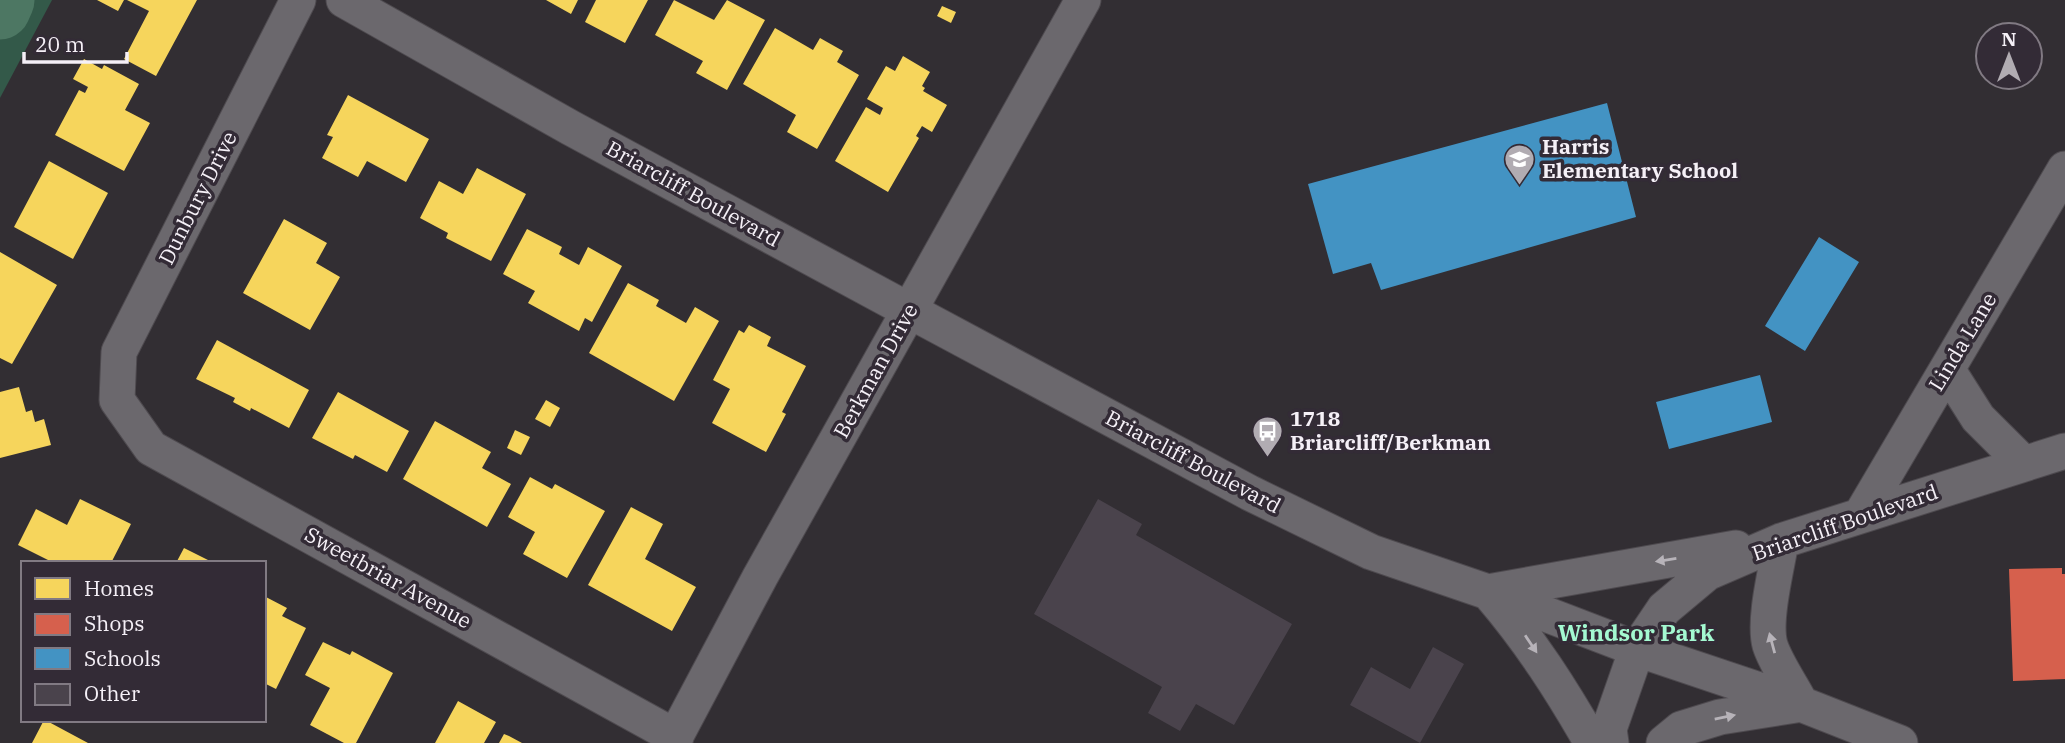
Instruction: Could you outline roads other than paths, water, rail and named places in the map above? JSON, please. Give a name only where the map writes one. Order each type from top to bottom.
[{"type":"street","name":"Dunbury Drive","points":[[117,400],[119,352],[298,0]]},
{"type":"street","name":"Briarcliff Boulevard","points":[[344,0],[571,128],[1238,487],[1359,546],[1637,649],[1664,609],[1707,573],[1781,541],[2065,451]]},
{"type":"street","name":"Berkman Drive","points":[[674,740],[760,577],[1083,0]]},
{"type":"street","name":"Linda Lane","points":[[1861,514],[2065,169]]},
{"type":"street","points":[[1947,369],[1978,418],[2024,464]]},
{"type":"street","name":"Sweetbriar Avenue","points":[[117,400],[150,448],[674,740]]},
{"type":"street","points":[[1488,592],[1781,541],[1769,615],[1770,645],[1801,704]]},
{"type":"street","points":[[1488,592],[1524,634],[1564,694],[1592,743]]},
{"type":"street","points":[[1611,743],[1609,729],[1637,649],[1801,704],[1899,743]]},
{"type":"street","points":[[1664,743],[1681,729],[1720,717],[1801,704]]},
{"type":"waterway","points":[[0,9],[4,0]]},
{"type":"place","name":"Harris Elementary School","points":[[1519,186]]},
{"type":"place","name":"1718 Briarcliff/Berkman","points":[[1267,458]]},
{"type":"district","name":"Windsor Park","points":[[1636,633]]}]
